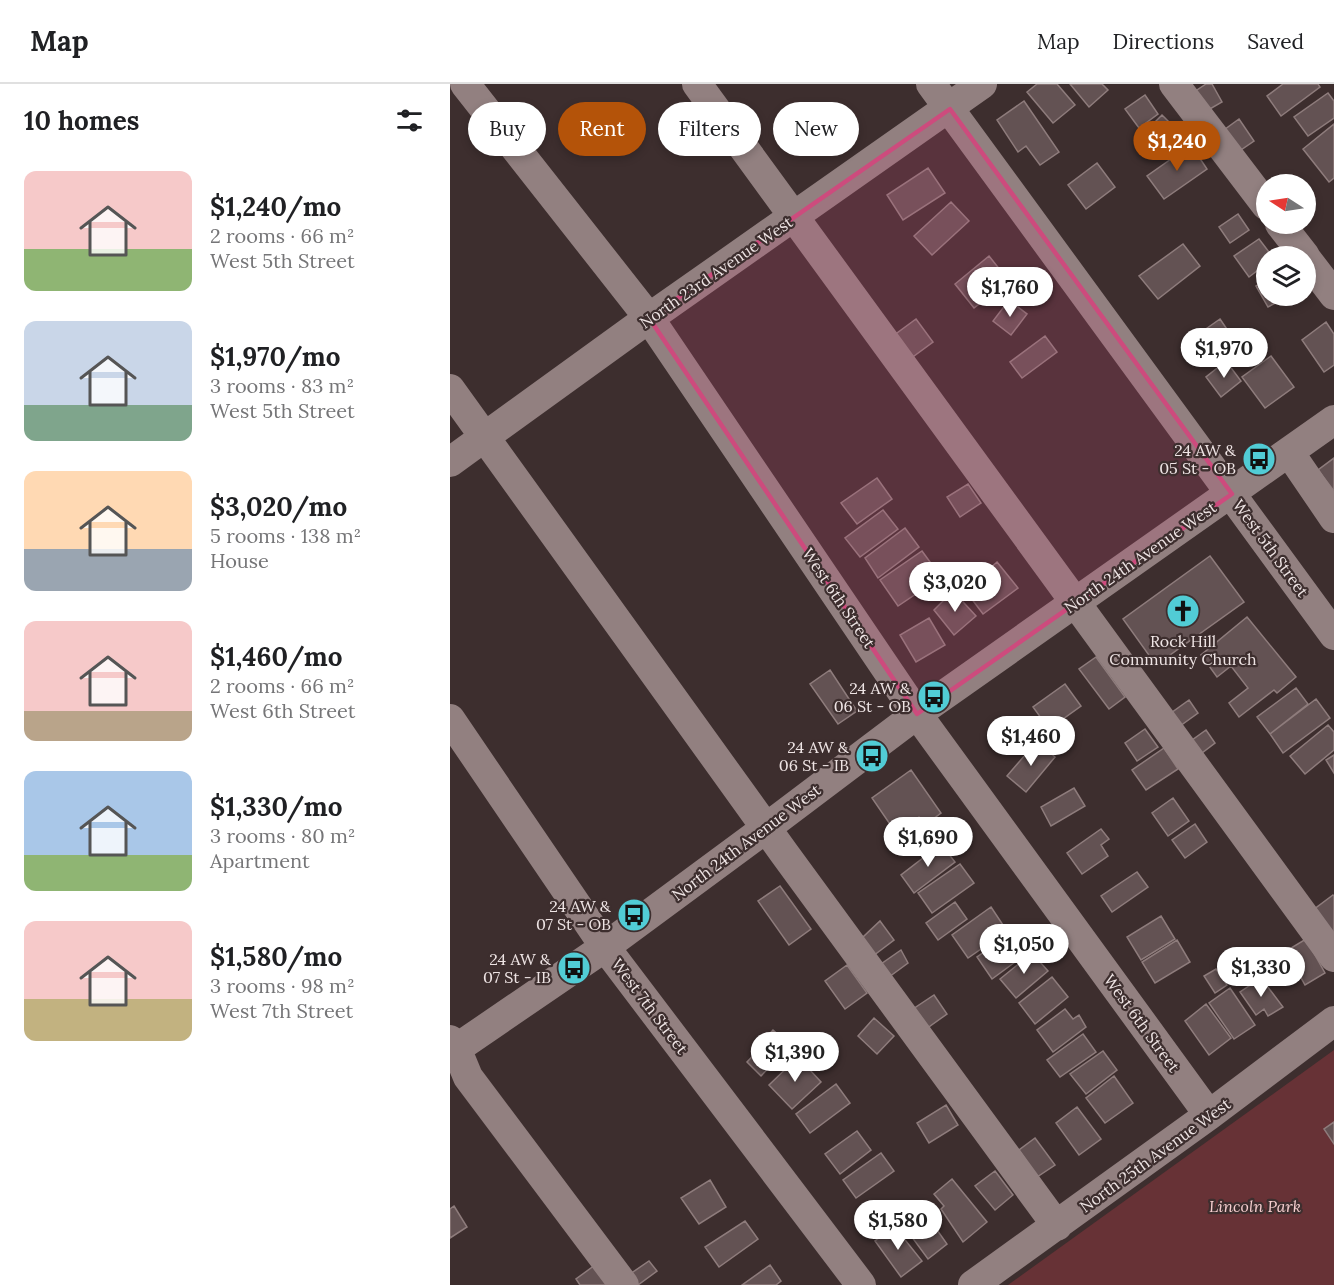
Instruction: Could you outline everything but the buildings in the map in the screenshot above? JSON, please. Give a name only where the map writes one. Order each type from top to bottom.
[{"type":"street","name":"West 6th Street","points":[[465,84],[649,318],[917,714],[1209,1115]]},
{"type":"street","points":[[697,84],[1334,957]]},
{"type":"street","name":"West 5th Street","points":[[932,84],[1334,635]]},
{"type":"street","name":"North 23rd Avenue West","points":[[450,462],[649,318],[950,109],[982,84]]},
{"type":"street","points":[[1174,84],[1256,192]]},
{"type":"street","points":[[1288,234],[1297,246]]},
{"type":"street","points":[[1316,271],[1334,295]]},
{"type":"street","points":[[450,388],[766,828],[1057,1226]]},
{"type":"street","name":"North 24th Avenue West","points":[[452,1047],[605,947],[917,714],[1334,420]]},
{"type":"street","points":[[1289,452],[1334,518]]},
{"type":"street","name":"West 7th Street","points":[[450,719],[605,947],[861,1285]]},
{"type":"street","name":"North 25th Avenue West","points":[[973,1285],[1209,1115],[1334,1021]]},
{"type":"street","points":[[452,1047],[468,1077],[624,1285]]},
{"type":"highlighted area","points":[[950,109],[1232,494],[917,714],[649,318]]},
{"type":"green space","name":"Lincoln Park","points":[[1334,1050],[1334,1285],[1008,1285]]},
{"type":"place","name":"24 AW & 05 St - OB","points":[[1259,459]]},
{"type":"place","name":"Rock Hill Community Church","points":[[1183,611]]},
{"type":"place","name":"24 AW & 06 St - OB","points":[[934,697]]},
{"type":"place","name":"24 AW & 06 St - IB","points":[[872,756]]},
{"type":"place","name":"24 AW & 07 St - OB","points":[[634,915]]},
{"type":"place","name":"24 AW & 07 St - IB","points":[[574,968]]}]
